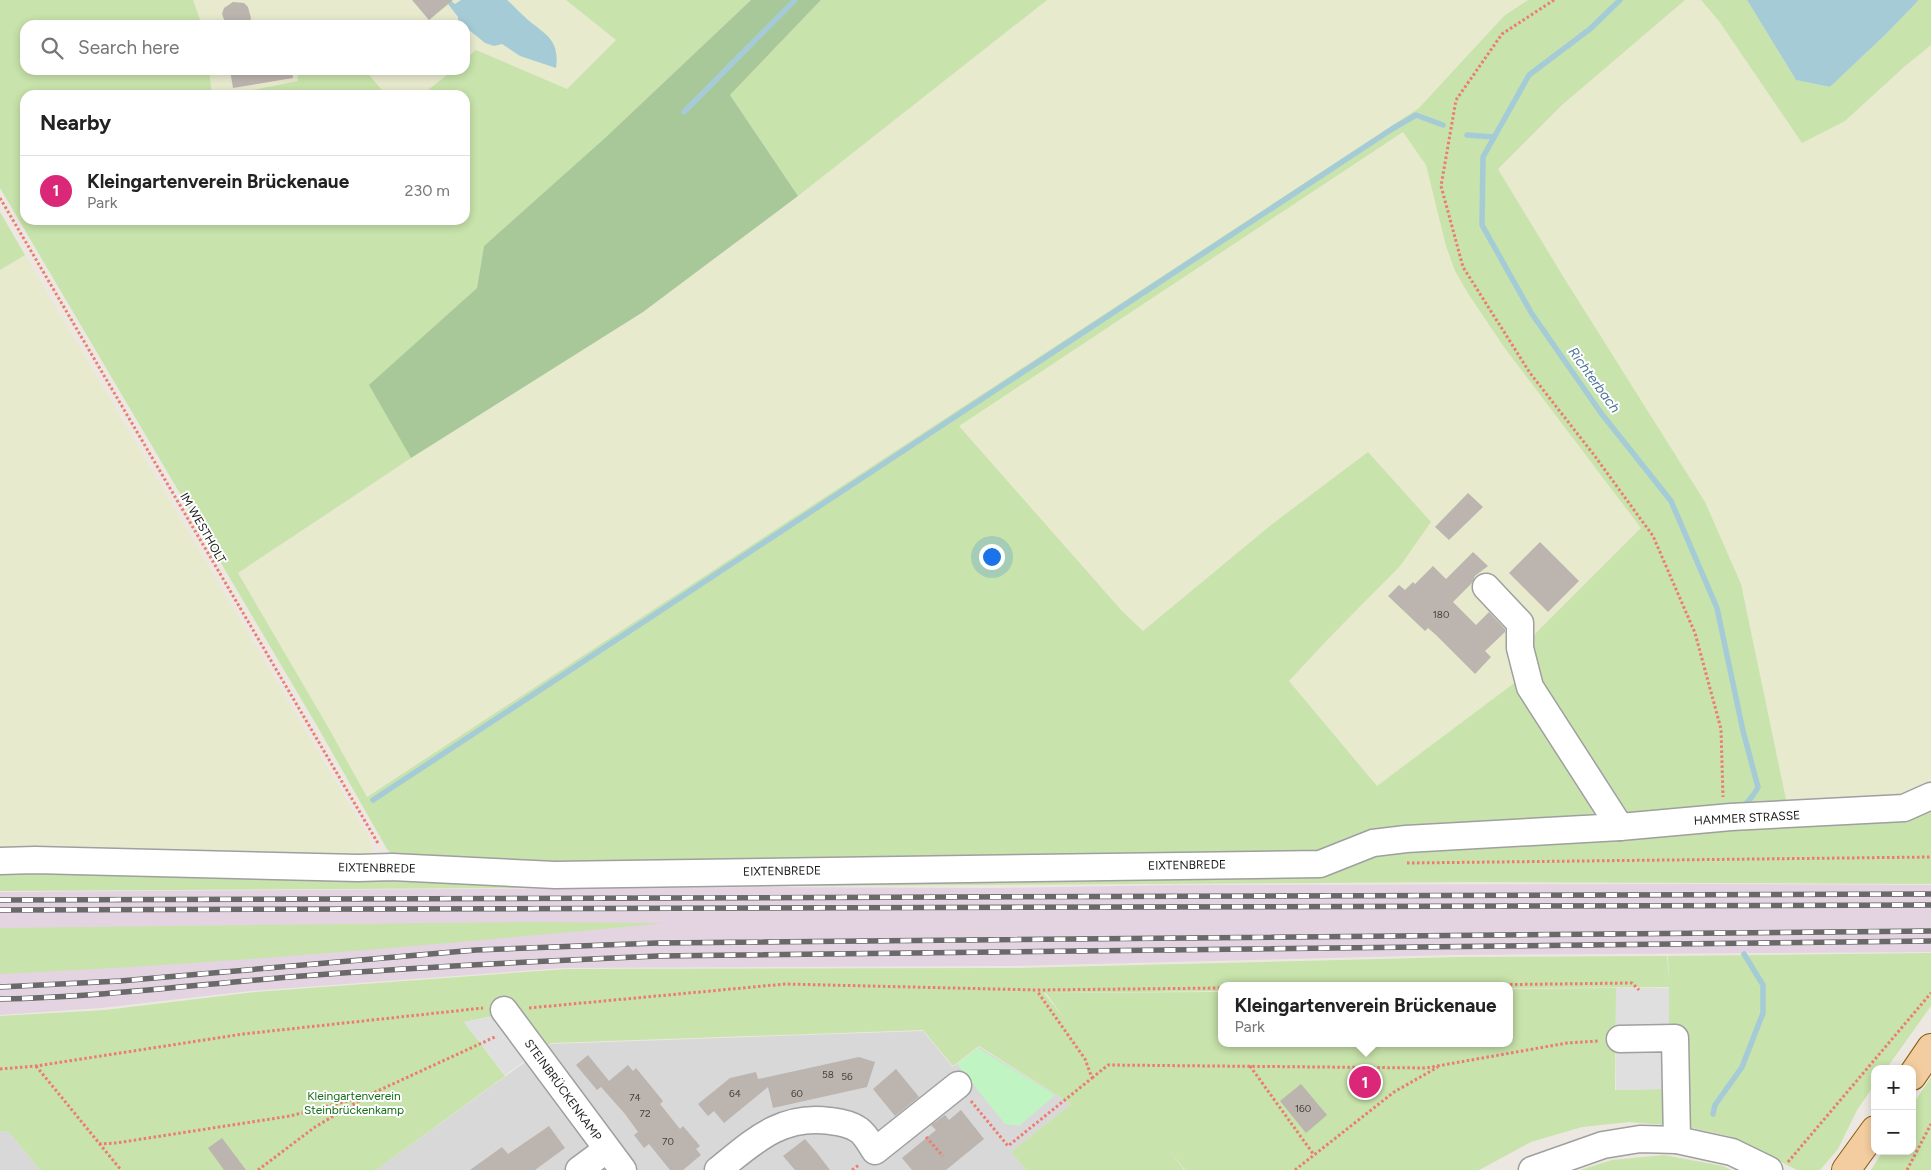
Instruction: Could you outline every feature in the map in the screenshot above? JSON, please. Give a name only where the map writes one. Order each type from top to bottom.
[{"type":"main road","points":[[1916,1070],[1931,1048]]},
{"type":"main road","points":[[1846,1170],[1871,1136]]},
{"type":"street","points":[[1486,587],[1520,623],[1520,648],[1530,687],[1620,827]]},
{"type":"street","name":"HAMMER STRASSE","points":[[1560,829],[1620,827],[1724,818],[1904,808],[1931,796]]},
{"type":"street","name":"EIXTENBREDE","points":[[0,861],[35,860],[358,868],[392,867],[555,875],[1320,864],[1373,843],[1406,839],[1560,829]]},
{"type":"street","name":"STEINBRÜCKENKAMP","points":[[510,1018],[606,1150],[623,1170]]},
{"type":"street","points":[[1620,1039],[1675,1038],[1677,1140]]},
{"type":"street","points":[[718,1170],[770,1131],[793,1121],[827,1120],[841,1122],[860,1130],[875,1151],[958,1085]]},
{"type":"street","points":[[1532,1170],[1603,1145],[1640,1139],[1677,1140],[1732,1152],[1778,1166]]},
{"type":"street","points":[[579,1170],[606,1150]]},
{"type":"path","points":[[1554,0],[1502,34],[1456,100],[1441,186],[1463,267],[1530,372],[1594,454],[1653,536],[1695,632],[1721,729],[1724,818]]},
{"type":"path","name":"IM WESTHOLT","points":[[0,198],[392,867]]},
{"type":"path","points":[[1406,863],[1931,857]]},
{"type":"path","points":[[1513,985],[1632,983],[1639,990]]},
{"type":"path","points":[[258,1170],[315,1127],[510,1018],[785,984],[1037,990],[1218,988]]},
{"type":"path","points":[[1037,990],[1085,1059],[1092,1078]]},
{"type":"path","points":[[1778,1166],[1931,993]]},
{"type":"path","points":[[0,1069],[36,1066],[243,1034],[484,1008],[510,1018]]},
{"type":"path","points":[[958,1085],[1008,1146],[1108,1065],[1426,1068],[1567,1043],[1620,1039]]},
{"type":"path","points":[[1250,1065],[1314,1155]]},
{"type":"path","points":[[1295,1170],[1394,1092],[1441,1065]]},
{"type":"path","points":[[36,1066],[122,1170]]},
{"type":"path","points":[[99,1144],[290,1116],[371,1094]]},
{"type":"path","points":[[1907,1170],[1931,1124]]},
{"type":"shaded area","points":[[1706,884],[1931,885],[1931,952],[1452,955],[1013,966],[564,968],[250,991],[101,1008],[0,1015],[0,892]]},
{"type":"shaded area","points":[[1616,988],[1669,988],[1669,1030],[1662,1030],[1662,1089],[1616,1090]]},
{"type":"shaded area","points":[[507,1014],[536,1053],[505,1075],[464,1022]]},
{"type":"shaded area","points":[[923,1031],[953,1067],[979,1047],[1071,1104],[1011,1152],[1026,1170],[376,1170],[550,1044]]},
{"type":"shaded area","points":[[8,1131],[40,1170],[0,1170],[0,1132]]},
{"type":"green space","points":[[0,0],[193,0],[200,20],[20,20],[20,75],[210,75],[211,90],[20,90],[20,222],[0,188]]},
{"type":"green space","points":[[193,0],[566,0],[616,40],[567,89],[476,50],[470,55],[470,20],[200,20]]},
{"type":"green space","points":[[566,0],[751,0],[606,137],[484,246],[477,288],[370,385],[411,458],[238,573],[367,797],[1419,108],[1504,16],[1528,0],[1685,0],[1562,105],[1498,169],[1705,502],[1741,584],[1788,809],[1640,819],[1626,813],[1534,683],[1527,654],[1535,634],[1641,528],[1504,347],[1469,295],[1455,271],[1446,246],[1426,165],[1403,132],[959,426],[1122,611],[1143,631],[1271,525],[1368,452],[1431,522],[1400,566],[1289,681],[1377,786],[1517,681],[1602,819],[1335,855],[742,867],[398,860],[387,849],[320,731],[22,225],[470,225],[470,90],[428,90],[447,75],[470,75],[470,55],[476,50],[567,89],[616,40]]},
{"type":"green space","points":[[751,0],[821,0],[730,95],[798,196],[643,312],[411,458],[369,385],[477,288],[484,246],[606,137]]},
{"type":"green space","points":[[821,0],[1047,0],[798,196],[730,95]]},
{"type":"green space","points":[[1047,0],[1528,0],[1504,16],[1419,108],[366,797],[328,727],[238,573],[411,458],[643,312],[798,196]]},
{"type":"green space","points":[[1685,0],[1701,0],[1719,21],[1802,142],[1931,45],[1931,788],[1925,793],[1788,809],[1741,584],[1564,278],[1498,169],[1562,105]]},
{"type":"green space","points":[[1701,0],[1747,0],[1796,80],[1830,87],[1919,0],[1931,0],[1931,45],[1845,121],[1802,143],[1719,21]]},
{"type":"green space","points":[[210,75],[297,75],[298,81],[252,90],[211,90]]},
{"type":"green space","points":[[297,75],[369,75],[382,90],[252,90],[298,81]]},
{"type":"green space","points":[[369,75],[447,75],[428,90],[382,90]]},
{"type":"green space","points":[[1404,132],[1426,165],[1446,246],[1455,271],[1469,295],[1504,347],[1642,528],[1535,634],[1517,681],[1377,786],[1289,681],[1330,637],[1368,453],[1271,525],[1143,631],[1122,611],[958,425]]},
{"type":"green space","points":[[0,212],[25,255],[0,270]]},
{"type":"green space","points":[[25,255],[369,838],[372,850],[368,860],[0,862],[0,270]]},
{"type":"green space","points":[[1931,803],[1931,884],[1479,882],[0,891],[0,865],[1123,871],[1373,848]]},
{"type":"green space","points":[[526,922],[666,923],[250,959],[0,974],[0,928]]},
{"type":"green space","name":"Kleingartenverein Steinbrückenkamp","points":[[1931,953],[1931,1006],[1889,1065],[1871,1065],[1871,1090],[1857,1110],[1838,1149],[1820,1170],[1797,1170],[1729,1136],[1688,1127],[1629,1122],[1582,1127],[1531,1142],[1479,1170],[1185,1170],[1168,1149],[1184,1170],[1026,1170],[1011,1152],[1071,1104],[979,1046],[953,1066],[923,1030],[551,1043],[536,1053],[507,1013],[464,1022],[505,1076],[376,1170],[40,1170],[8,1131],[0,1132],[0,1016],[105,1010],[255,992],[567,969],[1015,968],[1459,957],[1667,956],[1669,981],[1668,956]]},
{"type":"green space","points":[[978,1048],[1055,1095],[1019,1126],[1005,1124],[957,1064]]},
{"type":"green space","points":[[1931,1077],[1931,1170],[1871,1170],[1880,1155],[1916,1155],[1916,1100]]},
{"type":"green space","points":[[1664,1155],[1723,1166],[1731,1170],[1580,1170],[1612,1160]]},
{"type":"water","points":[[445,0],[450,0],[455,4],[461,0],[507,0],[551,40],[556,51],[556,68],[520,56],[502,44],[494,46],[485,43],[470,31],[470,20],[458,20],[458,17]]},
{"type":"water","points":[[1747,0],[1919,0],[1830,87],[1796,80]]},
{"type":"building","points":[[412,0],[453,0],[429,20]]},
{"type":"building","points":[[233,2],[244,3],[248,7],[250,20],[224,20],[222,14],[224,8]]},
{"type":"building","points":[[231,75],[293,75],[293,78],[233,88]]},
{"type":"building","points":[[1468,493],[1483,507],[1449,540],[1435,527]]},
{"type":"building","points":[[1540,542],[1579,581],[1548,612],[1509,573]]},
{"type":"building","points":[[1473,552],[1488,566],[1475,576],[1472,583],[1453,602],[1476,625],[1489,612],[1505,629],[1505,632],[1485,651],[1491,657],[1475,674],[1436,635],[1428,628],[1425,631],[1388,596],[1399,585],[1405,590],[1413,582],[1415,584],[1433,566],[1446,579]]},
{"type":"building","points":[[588,1055],[609,1081],[628,1065],[633,1071],[636,1068],[663,1101],[660,1104],[680,1129],[683,1126],[700,1146],[696,1149],[701,1155],[683,1170],[670,1170],[649,1144],[644,1148],[634,1135],[638,1132],[625,1114],[601,1087],[597,1090],[576,1065]]},
{"type":"building","points":[[859,1057],[875,1062],[867,1087],[773,1108],[768,1087],[724,1123],[714,1111],[708,1116],[698,1104],[730,1078],[756,1072],[758,1079]]},
{"type":"building","points":[[896,1069],[919,1097],[895,1116],[873,1089]]},
{"type":"building","points":[[1301,1084],[1327,1115],[1306,1133],[1280,1101]]},
{"type":"building","points":[[961,1110],[984,1139],[946,1170],[912,1170],[902,1158],[936,1130],[931,1125],[945,1115],[949,1120]]},
{"type":"building","points":[[549,1126],[565,1148],[535,1170],[470,1170],[502,1147],[508,1154]]},
{"type":"building","points":[[222,1138],[246,1170],[224,1170],[208,1148]]},
{"type":"building","points":[[805,1139],[830,1170],[795,1170],[783,1156]]},
{"type":"waterway","points":[[684,112],[795,0]]},
{"type":"waterway","name":"Richterbach","points":[[1620,0],[1590,29],[1529,75],[1483,157],[1482,225],[1532,314],[1601,413],[1671,501],[1717,608],[1743,731],[1758,787],[1743,809]]},
{"type":"waterway","points":[[373,800],[1392,129],[1416,115],[1443,125]]},
{"type":"waterway","points":[[1467,135],[1494,137]]},
{"type":"waterway","name":"Richterbach","points":[[1713,1114],[1715,1105],[1742,1067],[1763,1013],[1763,985],[1744,954]]},
{"type":"railway","points":[[0,900],[1931,894]]},
{"type":"railway","points":[[0,910],[1931,905]]},
{"type":"railway","points":[[0,987],[120,981],[476,950],[657,943],[1931,931]]},
{"type":"railway","points":[[0,999],[114,993],[391,970],[658,956],[1931,941]]},
{"type":"place","name":"Kleingartenverein Brückenaue","points":[[1365,1082]]}]
